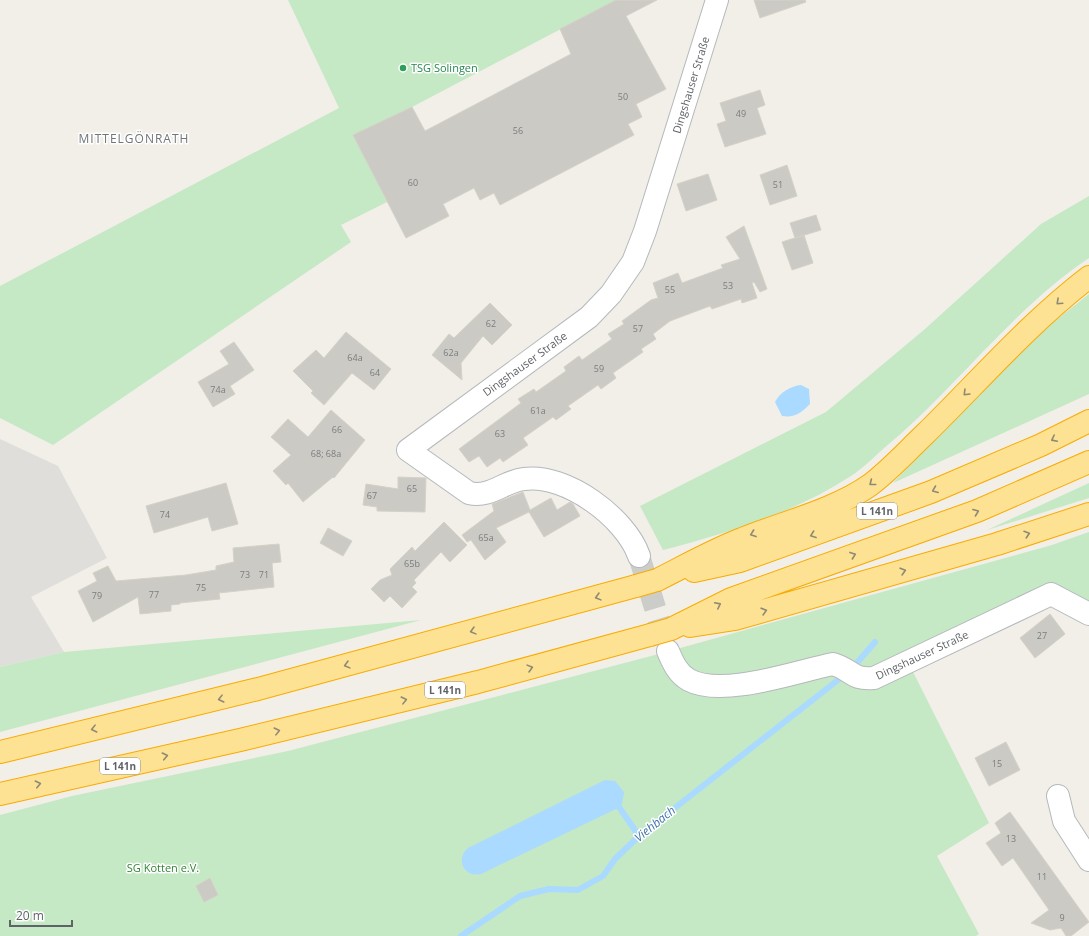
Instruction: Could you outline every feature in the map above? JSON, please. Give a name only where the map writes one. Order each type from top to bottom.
[{"type":"highway","points":[[657,580],[739,540],[844,501],[869,485],[891,467],[1026,333],[1070,292],[1089,277]]},
{"type":"highway","name":"L 141n","points":[[0,752],[258,690],[657,580],[740,561],[932,492],[1041,445],[1089,421]]},
{"type":"highway","name":"L 141n","points":[[0,794],[240,740],[478,682],[671,629],[731,599],[977,511],[1089,462]]},
{"type":"highway","points":[[671,629],[735,619],[997,544],[1089,514]]},
{"type":"street","name":"Dingshauser Straße","points":[[639,556],[629,535],[610,516],[591,501],[567,487],[537,479],[525,479],[494,491],[477,495],[469,493],[408,450],[589,317],[611,294],[633,262],[647,224],[717,0]]},
{"type":"street","name":"Dingshauser Straße","points":[[668,652],[674,666],[683,676],[702,685],[750,682],[833,664],[843,667],[856,677],[874,678],[1050,594],[1089,614]]},
{"type":"street","points":[[1058,796],[1064,821],[1089,860]]},
{"type":"shaded area","points":[[0,439],[58,466],[107,558],[31,597],[64,652],[0,667]]},
{"type":"green space","points":[[288,0],[616,0],[412,107],[354,135],[387,202],[341,225],[351,242],[53,445],[0,418],[0,286],[339,108]]},
{"type":"green space","points":[[1089,196],[1089,258],[1034,301],[935,402],[863,467],[829,489],[784,511],[736,529],[663,550],[640,506],[826,412],[925,329],[1041,224]]},
{"type":"green space","points":[[1089,294],[1089,394],[893,483],[1037,335]]},
{"type":"green space","points":[[1089,483],[1089,498],[987,530]]},
{"type":"green space","name":"SG Kotten e.V.","points":[[1089,532],[1089,604],[1052,584],[905,656],[989,823],[937,856],[979,934],[976,936],[0,936],[0,815],[72,796],[288,751],[655,655],[1052,545]]},
{"type":"green space","points":[[421,620],[0,732],[0,667],[64,652]]},
{"type":"water","points":[[801,385],[809,389],[810,404],[798,414],[782,416],[775,402],[777,398],[786,390]]},
{"type":"water","points":[[605,780],[615,781],[624,792],[622,804],[616,809],[481,874],[470,873],[463,867],[462,857],[468,848]]},
{"type":"building","points":[[616,0],[657,0],[626,16],[666,89],[636,104],[642,117],[628,124],[634,135],[500,205],[494,193],[480,200],[474,188],[443,204],[449,216],[406,238],[353,135],[412,107],[425,131],[571,54],[560,29]]},
{"type":"building","points":[[754,0],[805,0],[806,2],[760,18]]},
{"type":"building","points":[[760,90],[765,105],[757,108],[766,134],[725,147],[717,124],[726,121],[720,103]]},
{"type":"building","points":[[787,165],[797,196],[770,205],[760,175]]},
{"type":"building","points":[[708,174],[717,200],[686,211],[677,184]]},
{"type":"building","points":[[816,215],[821,230],[795,238],[790,223]]},
{"type":"building","points":[[744,226],[767,289],[760,292],[754,282],[752,283],[757,298],[742,303],[741,299],[712,309],[710,306],[670,321],[653,334],[656,339],[641,349],[643,352],[613,373],[616,378],[601,389],[598,385],[568,406],[571,409],[556,420],[553,417],[523,438],[528,445],[503,462],[500,458],[487,467],[479,456],[469,462],[459,449],[521,403],[518,399],[534,389],[536,392],[566,371],[564,367],[579,356],[582,360],[612,339],[608,334],[624,324],[622,321],[651,300],[658,298],[653,283],[678,273],[682,283],[723,268],[721,265],[740,259],[726,237]]},
{"type":"building","points":[[804,235],[813,263],[792,270],[782,242]]},
{"type":"building","points":[[490,303],[512,325],[492,345],[483,336],[461,363],[462,380],[432,355],[449,334],[454,338]]},
{"type":"building","points":[[346,332],[391,369],[374,390],[352,373],[324,405],[311,393],[313,391],[293,371],[316,350],[324,358]]},
{"type":"building","points":[[234,342],[254,370],[230,386],[235,394],[213,407],[198,382],[229,364],[220,351]]},
{"type":"building","points":[[331,410],[365,440],[334,478],[333,477],[303,502],[288,483],[286,485],[273,471],[291,455],[271,437],[288,419],[308,437]]},
{"type":"building","points":[[398,477],[426,478],[425,512],[377,511],[377,507],[363,505],[366,484],[398,489]]},
{"type":"building","points":[[226,483],[238,524],[212,531],[208,517],[154,533],[146,506]]},
{"type":"building","points":[[523,492],[530,510],[551,498],[557,510],[570,502],[573,504],[580,516],[544,537],[529,512],[496,528],[506,542],[485,560],[471,540],[467,542],[462,535],[494,511],[492,504]]},
{"type":"building","points":[[444,522],[467,545],[450,562],[441,552],[414,580],[416,583],[412,587],[417,592],[402,608],[390,596],[384,602],[371,589],[380,580],[392,575],[390,569],[412,547],[415,551]]},
{"type":"building","points":[[328,528],[352,541],[343,556],[320,543]]},
{"type":"building","points":[[279,544],[281,562],[272,563],[274,587],[219,593],[220,599],[180,603],[171,605],[171,611],[140,614],[138,597],[93,622],[78,591],[97,581],[93,573],[108,566],[116,581],[186,575],[216,570],[216,566],[234,562],[233,548]]},
{"type":"building","points":[[1050,614],[1065,634],[1035,658],[1020,638]]},
{"type":"building","points":[[1006,742],[1020,770],[989,786],[975,758]]},
{"type":"building","points":[[1010,812],[1089,922],[1071,936],[1066,936],[1061,928],[1050,930],[1031,923],[1049,910],[1013,858],[1002,866],[986,843],[1001,833],[995,823]]},
{"type":"building","points":[[210,878],[218,895],[204,902],[196,886]]},
{"type":"waterway","name":"Viehbach","points":[[856,664],[875,642]]},
{"type":"waterway","name":"Viehbach","points":[[461,936],[520,896],[549,889],[578,890],[603,876],[615,859],[639,836],[838,680]]},
{"type":"waterway","points":[[619,807],[639,836]]},
{"type":"tunnel","points":[[639,556],[668,650]]},
{"type":"place","name":"TSG Solingen","points":[[403,68]]},
{"type":"district","name":"MITTELGÖNRATH","points":[[134,139]]}]
